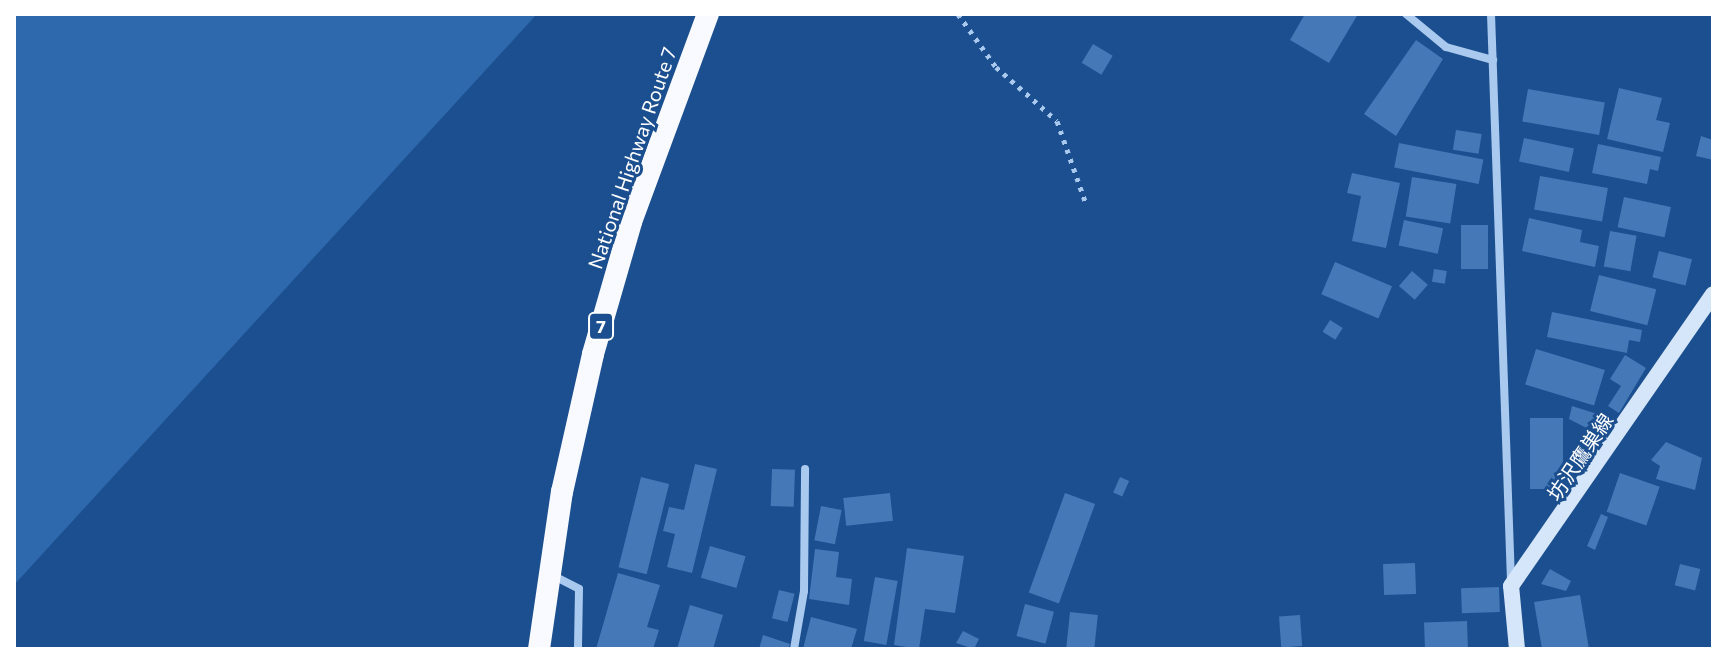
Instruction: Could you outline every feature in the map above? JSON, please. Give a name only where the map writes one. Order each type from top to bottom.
[{"type":"highway","name":"National Highway Route 7","points":[[539,649],[548,574],[593,354],[626,237],[708,14]]},
{"type":"main road","name":"坊沢鷹巣線","points":[[1511,586],[1713,294]]},
{"type":"main road","points":[[1511,586],[1517,649]]},
{"type":"street","points":[[1406,14],[1446,47],[1493,60]]},
{"type":"street","points":[[1491,14],[1511,586]]},
{"type":"street","points":[[794,649],[804,591],[805,469]]},
{"type":"street","points":[[548,574],[579,589],[578,649]]},
{"type":"path","points":[[958,14],[996,67],[1057,121],[1085,201]]},
{"type":"shaded area","points":[[14,14],[537,14],[14,585]]},
{"type":"building","points":[[1305,14],[1358,14],[1329,63],[1290,40]]},
{"type":"building","points":[[1416,40],[1443,59],[1396,136],[1364,114]]},
{"type":"building","points":[[1093,44],[1113,56],[1101,75],[1082,63]]},
{"type":"building","points":[[1619,88],[1662,98],[1656,120],[1670,123],[1663,152],[1607,139]]},
{"type":"building","points":[[1528,89],[1605,103],[1599,135],[1522,121]]},
{"type":"building","points":[[1456,130],[1482,134],[1479,154],[1453,150]]},
{"type":"building","points":[[1701,136],[1713,140],[1713,160],[1696,156]]},
{"type":"building","points":[[1524,138],[1574,149],[1569,172],[1519,161]]},
{"type":"building","points":[[1399,143],[1483,159],[1479,184],[1394,168]]},
{"type":"building","points":[[1598,144],[1661,157],[1658,171],[1650,169],[1647,184],[1592,173]]},
{"type":"building","points":[[1352,173],[1400,183],[1386,248],[1352,241],[1361,196],[1347,193]]},
{"type":"building","points":[[1540,176],[1608,188],[1602,221],[1534,209]]},
{"type":"building","points":[[1412,177],[1456,184],[1450,224],[1406,217]]},
{"type":"building","points":[[1624,197],[1671,207],[1665,237],[1618,227]]},
{"type":"building","points":[[1529,218],[1582,230],[1580,242],[1599,246],[1595,267],[1522,251]]},
{"type":"building","points":[[1404,220],[1443,228],[1438,254],[1399,245]]},
{"type":"building","points":[[1461,225],[1488,225],[1488,269],[1461,269]]},
{"type":"building","points":[[1610,231],[1637,236],[1630,271],[1604,266]]},
{"type":"building","points":[[1659,251],[1692,259],[1685,285],[1652,277]]},
{"type":"building","points":[[1335,262],[1392,286],[1378,318],[1321,294]]},
{"type":"building","points":[[1434,269],[1447,271],[1445,284],[1432,282]]},
{"type":"building","points":[[1412,271],[1428,285],[1415,300],[1399,286]]},
{"type":"building","points":[[1599,275],[1656,289],[1647,325],[1590,311]]},
{"type":"building","points":[[1552,312],[1642,330],[1640,342],[1629,340],[1627,353],[1547,337]]},
{"type":"building","points":[[1330,320],[1343,328],[1335,340],[1323,332]]},
{"type":"building","points":[[1536,349],[1605,370],[1594,405],[1525,384]]},
{"type":"building","points":[[1625,355],[1646,368],[1619,413],[1608,406],[1621,386],[1610,379]]},
{"type":"building","points":[[1572,406],[1610,418],[1604,437],[1569,419]]},
{"type":"building","points":[[1530,418],[1563,418],[1563,489],[1530,489]]},
{"type":"building","points":[[1666,442],[1702,458],[1695,490],[1656,479],[1660,466],[1651,460]]},
{"type":"building","points":[[695,464],[717,469],[692,573],[667,567],[675,534],[663,531],[669,507],[684,510]]},
{"type":"building","points":[[772,469],[795,470],[794,507],[771,506]]},
{"type":"building","points":[[1620,473],[1660,487],[1646,525],[1607,512]]},
{"type":"building","points":[[641,477],[669,484],[647,574],[619,567]]},
{"type":"building","points":[[1120,477],[1129,481],[1122,497],[1113,493]]},
{"type":"building","points":[[890,493],[893,521],[846,526],[843,498]]},
{"type":"building","points":[[1065,493],[1095,504],[1059,604],[1029,593]]},
{"type":"building","points":[[821,506],[842,510],[835,544],[814,540]]},
{"type":"building","points":[[1601,514],[1608,517],[1595,550],[1587,546]]},
{"type":"building","points":[[710,546],[746,556],[736,588],[701,578]]},
{"type":"building","points":[[907,548],[964,556],[955,613],[925,609],[919,649],[894,645]]},
{"type":"building","points":[[815,549],[839,552],[836,577],[852,579],[849,605],[809,599]]},
{"type":"building","points":[[1415,563],[1416,594],[1384,595],[1383,564]]},
{"type":"building","points":[[1680,564],[1700,569],[1695,590],[1675,585]]},
{"type":"building","points":[[1550,569],[1571,581],[1566,591],[1541,584]]},
{"type":"building","points":[[618,573],[660,585],[647,627],[659,630],[653,649],[596,649]]},
{"type":"building","points":[[875,577],[898,581],[886,645],[864,641]]},
{"type":"building","points":[[1499,587],[1500,612],[1462,613],[1461,588]]},
{"type":"building","points":[[779,590],[795,594],[788,622],[772,618]]},
{"type":"building","points":[[1580,595],[1589,649],[1542,649],[1534,602]]},
{"type":"building","points":[[1025,604],[1054,612],[1045,644],[1016,636]]},
{"type":"building","points":[[690,605],[723,615],[713,649],[677,649]]},
{"type":"building","points":[[1070,612],[1098,615],[1094,649],[1066,649]]},
{"type":"building","points":[[1300,615],[1302,646],[1281,647],[1279,616]]},
{"type":"building","points":[[811,617],[857,629],[851,649],[803,649]]},
{"type":"building","points":[[1467,621],[1468,649],[1425,649],[1424,623]]},
{"type":"building","points":[[963,631],[979,639],[974,649],[956,643]]},
{"type":"building","points":[[763,635],[790,644],[788,649],[759,649]]}]
